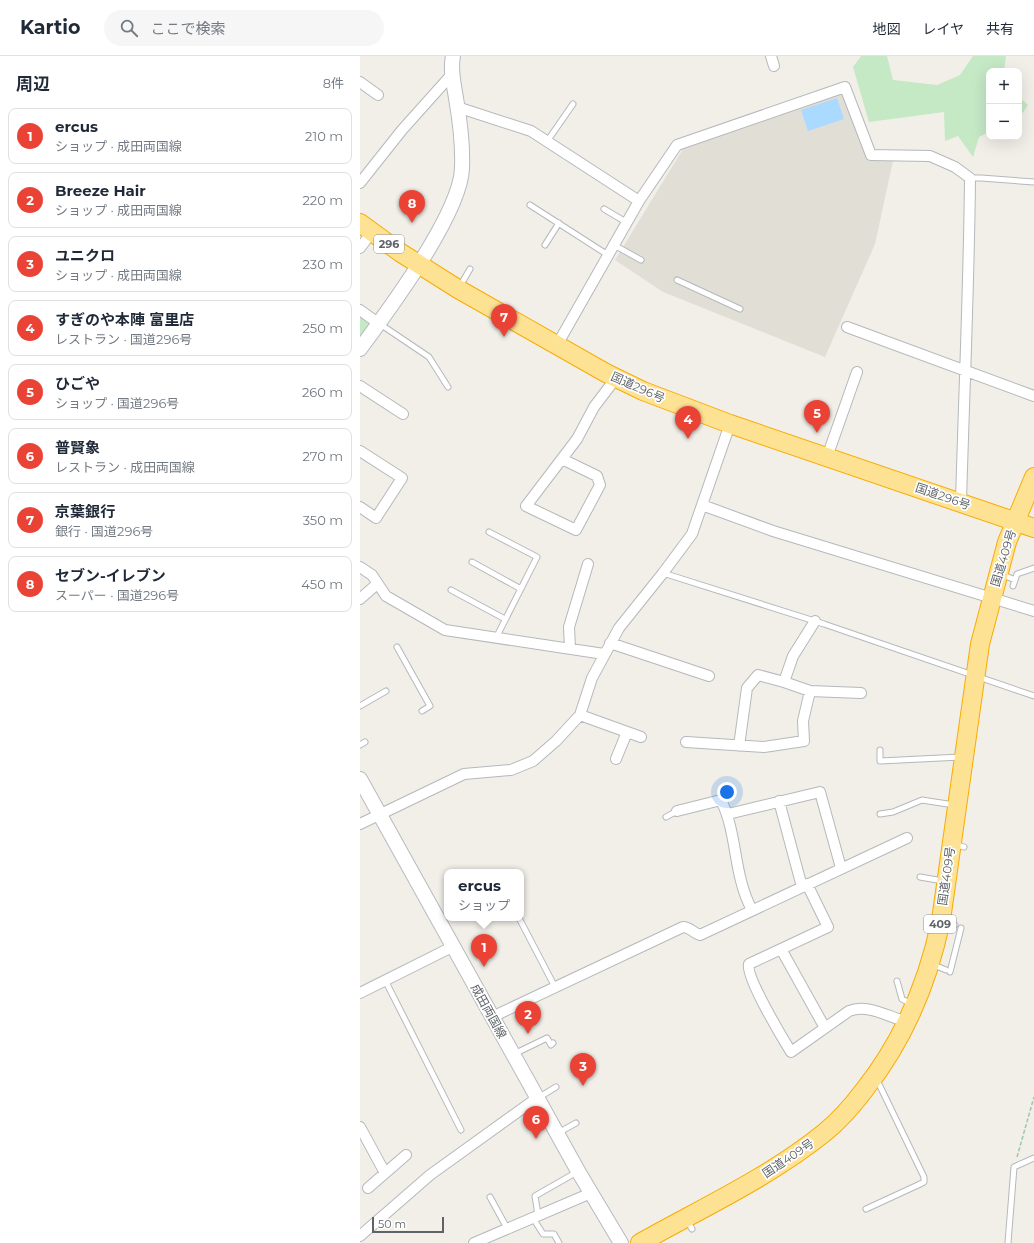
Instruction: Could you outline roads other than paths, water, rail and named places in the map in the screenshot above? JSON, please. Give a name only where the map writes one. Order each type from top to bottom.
[{"type":"highway","name":"国道296号","points":[[366,227],[392,242],[418,264],[458,289],[616,378],[643,391],[730,424],[1034,528]]},
{"type":"highway","name":"国道409号","points":[[640,1243],[688,1223],[808,1145],[841,1117],[876,1075],[916,1006],[942,969],[948,923],[949,874],[958,845],[957,805],[980,644],[998,573],[1015,521],[1034,477]]},
{"type":"main road","points":[[360,349],[418,264],[449,212],[457,193],[462,170],[462,142],[453,73],[453,56]]},
{"type":"main road","name":"成田両国線","points":[[360,779],[538,1098],[543,1113],[557,1134],[621,1243]]},
{"type":"street","points":[[771,56],[774,66]]},
{"type":"street","points":[[360,183],[402,130],[453,73]]},
{"type":"street","points":[[360,82],[378,95]]},
{"type":"street","points":[[557,345],[626,222],[677,145],[845,87],[871,155],[930,156],[955,167],[970,178],[969,301],[965,371],[961,502]]},
{"type":"street","points":[[458,107],[510,123],[548,140],[639,201]]},
{"type":"street","points":[[360,248],[366,227]]},
{"type":"street","points":[[360,310],[378,323]]},
{"type":"street","points":[[847,327],[1034,396]]},
{"type":"street","points":[[827,457],[857,372]]},
{"type":"street","points":[[562,459],[597,476],[600,485],[576,530],[526,506],[577,439],[594,407],[616,378]]},
{"type":"street","points":[[360,386],[403,414]]},
{"type":"street","points":[[360,824],[381,815],[455,775],[511,770],[533,761],[556,741],[580,715],[592,678],[619,628],[692,534],[730,424]]},
{"type":"street","points":[[360,451],[402,478],[376,518],[360,507]]},
{"type":"street","points":[[702,505],[774,531],[1034,611]]},
{"type":"street","points":[[570,648],[569,627],[588,564]]},
{"type":"street","points":[[360,567],[372,575],[386,596],[445,630],[604,654]]},
{"type":"street","points":[[360,598],[377,584]]},
{"type":"street","points":[[784,682],[793,656],[815,621]]},
{"type":"street","points":[[610,643],[709,676]]},
{"type":"street","points":[[739,746],[747,688],[758,674],[810,691],[861,693]]},
{"type":"street","points":[[686,742],[764,747],[804,741],[803,721],[810,691]]},
{"type":"street","points":[[580,715],[641,737]]},
{"type":"street","points":[[616,759],[627,732]]},
{"type":"street","points":[[728,814],[820,792],[841,868]]},
{"type":"street","points":[[677,811],[721,800],[728,814],[741,887],[752,910]]},
{"type":"street","points":[[779,801],[804,886],[828,927],[749,964],[748,968],[754,984],[791,1052],[849,1010],[855,1008],[871,1010],[895,1020],[908,1022]]},
{"type":"street","points":[[492,1017],[683,927],[688,927],[695,934],[700,935],[907,838]]},
{"type":"street","points":[[360,993],[454,946]]},
{"type":"street","points":[[781,949],[825,1028]]},
{"type":"street","points":[[360,1236],[430,1175],[538,1098]]},
{"type":"street","points":[[360,1127],[384,1173]]},
{"type":"street","points":[[368,1188],[406,1155]]},
{"type":"street","points":[[474,1243],[591,1193]]},
{"type":"lane","points":[[548,140],[573,104]]},
{"type":"lane","points":[[970,178],[1034,182]]},
{"type":"lane","points":[[530,205],[608,255]]},
{"type":"lane","points":[[604,209],[626,222]]},
{"type":"lane","points":[[545,245],[558,224]]},
{"type":"lane","points":[[614,245],[640,260]]},
{"type":"lane","points":[[458,289],[470,269]]},
{"type":"lane","points":[[677,280],[740,309]]},
{"type":"lane","points":[[378,323],[429,357],[448,387]]},
{"type":"lane","points":[[489,532],[537,557],[496,638]]},
{"type":"lane","points":[[472,562],[521,589]]},
{"type":"lane","points":[[1013,586],[1016,574],[1034,568]]},
{"type":"lane","points":[[663,573],[815,621],[1034,696]]},
{"type":"lane","points":[[998,573],[1015,580]]},
{"type":"lane","points":[[451,590],[505,619]]},
{"type":"lane","points":[[397,647],[430,706],[422,711]]},
{"type":"lane","points":[[360,706],[386,692]]},
{"type":"lane","points":[[880,750],[880,761],[964,757]]},
{"type":"lane","points":[[880,814],[893,812],[922,800],[957,805]]},
{"type":"lane","points":[[666,816],[677,811]]},
{"type":"lane","points":[[920,877],[949,874]]},
{"type":"lane","points":[[521,921],[555,987]]},
{"type":"lane","points":[[942,969],[961,928]]},
{"type":"lane","points":[[385,980],[461,1130]]},
{"type":"lane","points":[[897,980],[902,999],[916,1006]]},
{"type":"lane","points":[[513,1054],[547,1038],[551,1045],[553,1043]]},
{"type":"lane","points":[[866,1209],[924,1182],[924,1177],[876,1075]]},
{"type":"lane","points":[[538,1098],[556,1088]]},
{"type":"lane","points":[[557,1134],[576,1123]]},
{"type":"lane","points":[[1008,1243],[1014,1167],[1034,1158]]},
{"type":"lane","points":[[559,1243],[554,1234],[543,1234],[535,1216],[535,1196],[578,1171]]},
{"type":"lane","points":[[490,1197],[507,1228]]},
{"type":"water","points":[[837,98],[844,119],[808,131],[801,110]]},
{"type":"place","name":"セブン-イレブン","points":[[412,223]]},
{"type":"place","name":"京葉銀行","points":[[504,337]]},
{"type":"place","name":"ひごや","points":[[817,433]]},
{"type":"place","name":"すぎのや本陣 富里店","points":[[688,439]]},
{"type":"place","name":"ercus","points":[[484,967]]},
{"type":"place","name":"Breeze Hair","points":[[528,1034]]},
{"type":"place","name":"ユニクロ","points":[[583,1086]]},
{"type":"place","name":"普賢象","points":[[536,1139]]}]
